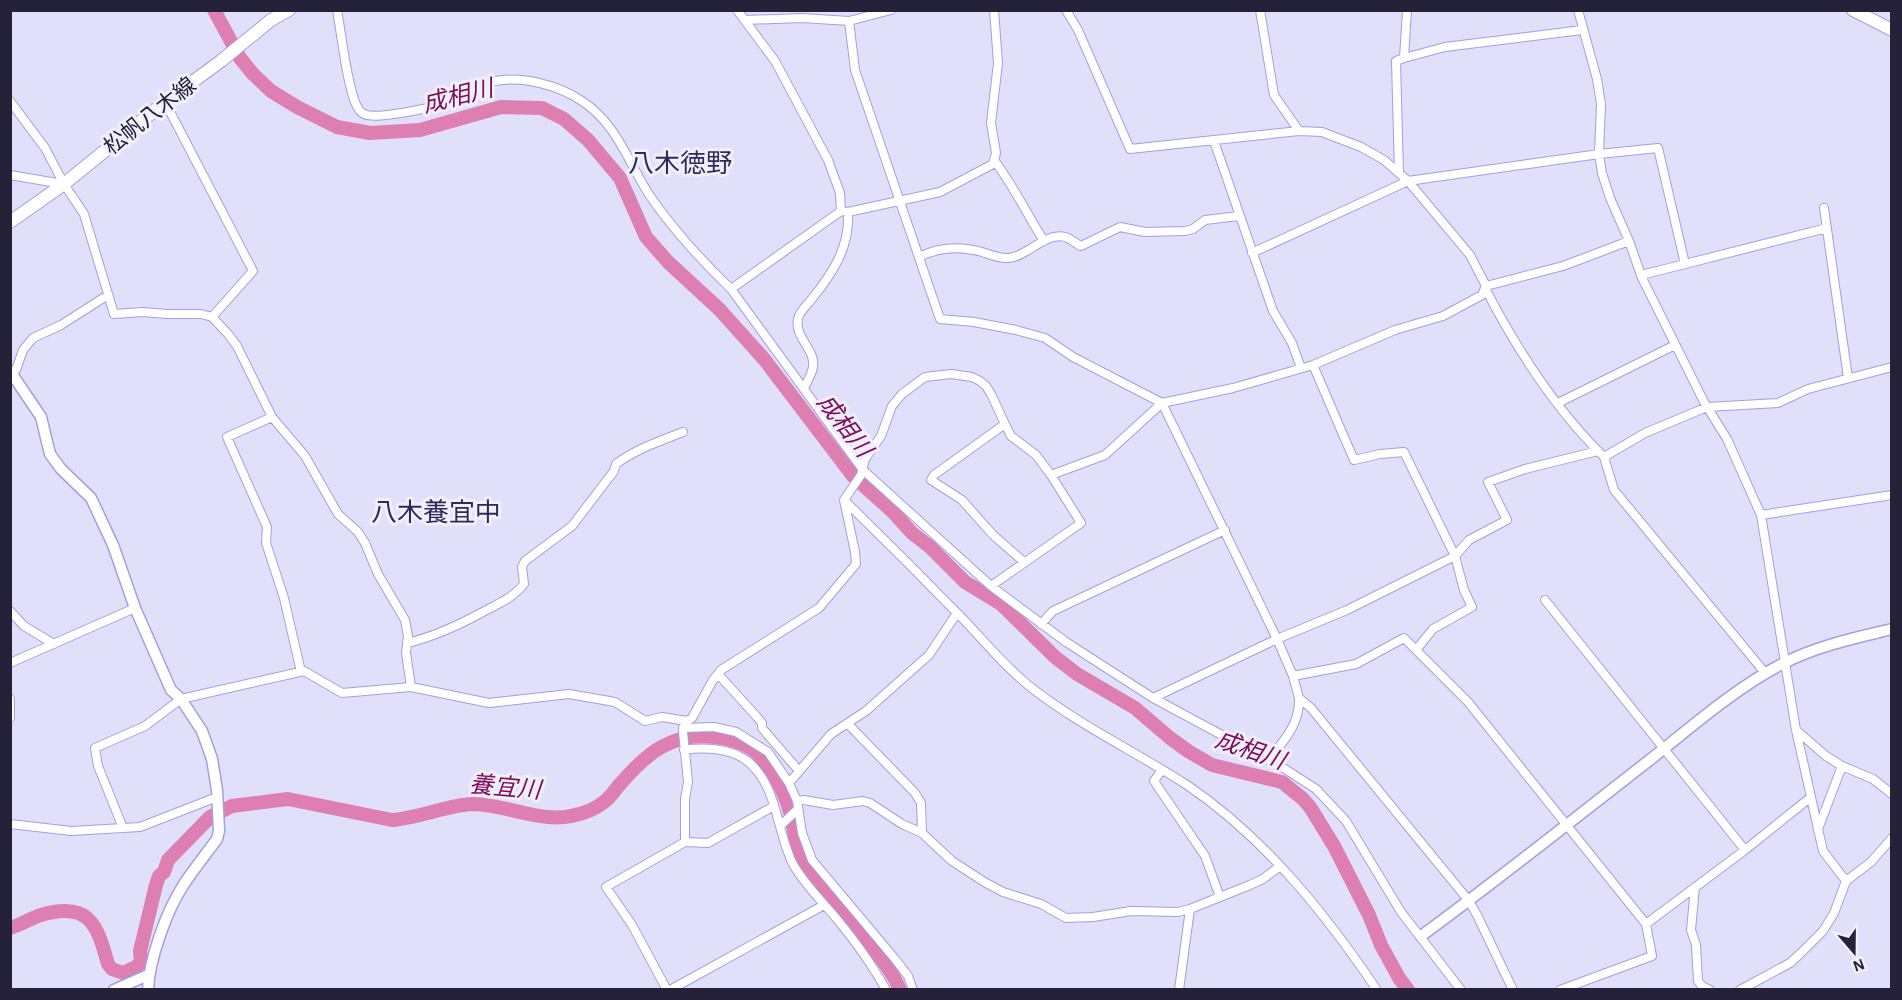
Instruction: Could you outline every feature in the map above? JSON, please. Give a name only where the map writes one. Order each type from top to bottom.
[{"type":"main road","name":"松帆八木線","points":[[10,222],[64,184],[271,20],[289,10]]},
{"type":"main road","points":[[1853,10],[1892,30]]},
{"type":"street","points":[[337,10],[354,101],[364,114],[370,116],[391,114],[426,108],[446,102],[492,81],[513,79],[542,84],[580,99],[610,126],[652,197],[708,266],[731,289],[862,472],[991,586],[1066,642],[1153,698],[1268,760],[1316,789],[1346,821],[1401,912],[1461,990]]},
{"type":"street","points":[[737,10],[775,61],[828,160],[845,211],[848,233],[843,251],[833,272],[798,316],[797,329],[813,360],[813,367],[804,388]]},
{"type":"street","points":[[745,20],[802,18],[849,21],[891,10]]},
{"type":"street","points":[[731,289],[845,211],[940,192],[993,164],[996,153],[991,123],[998,63],[994,10]]},
{"type":"street","points":[[1066,10],[1078,30],[1130,149],[1299,131],[1322,132],[1361,147],[1384,160],[1408,181],[1470,255],[1518,349],[1557,403],[1601,454],[1614,490],[1766,674]]},
{"type":"street","points":[[1260,10],[1274,94],[1299,131]]},
{"type":"street","points":[[1404,58],[1407,10]]},
{"type":"street","points":[[1578,10],[1597,79],[1601,104],[1599,154],[1610,198],[1641,275],[1707,408],[1727,440],[1761,515],[1796,730],[1823,851],[1846,881]]},
{"type":"street","points":[[849,21],[855,70],[940,320],[974,322],[1045,338],[1073,357],[1162,403],[1225,530],[1293,676],[1299,698],[1298,719],[1288,736],[1268,760]]},
{"type":"street","points":[[1399,173],[1396,61],[1445,47],[1582,30]]},
{"type":"street","points":[[10,101],[45,148],[64,184],[84,214],[114,314],[144,312],[201,314],[212,317],[237,346],[272,417],[305,456],[338,514],[358,532],[378,574],[405,620],[411,687]]},
{"type":"street","points":[[165,102],[253,272],[212,317]]},
{"type":"street","points":[[1214,141],[1273,311],[1292,343],[1301,368]]},
{"type":"street","points":[[1252,253],[1408,181],[1658,148],[1685,264]]},
{"type":"street","points":[[994,160],[1010,181],[1022,206],[1044,241]]},
{"type":"street","points":[[10,175],[64,184]]},
{"type":"street","points":[[1824,208],[1848,378]]},
{"type":"street","points":[[919,257],[935,250],[955,248],[1008,258],[1020,255],[1044,241],[1058,237],[1067,237],[1081,246],[1120,227],[1145,232],[1185,231],[1193,230],[1205,220],[1239,216]]},
{"type":"street","points":[[1641,275],[1827,228]]},
{"type":"street","points":[[1485,287],[1563,266],[1629,241]]},
{"type":"street","points":[[1051,475],[1106,455],[1162,403],[1233,388],[1313,365],[1395,330],[1443,316],[1482,295],[1485,287]]},
{"type":"street","points":[[108,295],[61,325],[33,338],[23,350],[16,369],[11,372],[41,417],[50,454],[61,469],[92,498],[113,545],[135,608],[171,690],[196,719],[214,768],[219,831],[216,839],[183,886],[173,907],[153,957],[148,975],[148,990]]},
{"type":"street","points":[[1557,403],[1676,345]]},
{"type":"street","points":[[1313,365],[1354,460],[1380,454],[1404,452],[1455,556],[1464,590],[1472,607],[1433,629],[1416,650]]},
{"type":"street","points":[[1153,698],[1277,639],[1347,610],[1455,556],[1468,540],[1507,520],[1488,482],[1525,469],[1601,454],[1707,408],[1778,403],[1808,389],[1892,367]]},
{"type":"street","points":[[685,842],[685,799],[688,782],[684,727],[692,718],[718,674],[819,608],[856,564],[846,496],[862,472],[865,459],[881,436],[892,406],[902,394],[926,377],[951,374],[972,377],[986,386],[1011,436],[1036,455],[1081,523],[991,586]]},
{"type":"street","points":[[272,417],[226,437],[267,527],[266,543],[284,598],[301,672]]},
{"type":"street","points":[[1005,424],[931,480],[962,500],[993,535],[1023,562]]},
{"type":"street","points":[[407,643],[467,622],[507,600],[524,584],[522,567],[525,561],[572,526],[614,471],[616,464],[644,448],[683,432]]},
{"type":"street","points":[[1761,515],[1892,495]]},
{"type":"street","points":[[846,496],[1008,668],[1063,710],[1162,770],[1213,805],[1255,840],[1281,866],[1331,924],[1377,990]]},
{"type":"street","points":[[1041,624],[1053,610],[1225,530]]},
{"type":"street","points":[[1545,600],[1745,850]]},
{"type":"street","points":[[10,663],[135,608]]},
{"type":"street","points":[[10,611],[24,626],[54,644]]},
{"type":"street","points":[[789,783],[831,734],[866,711],[929,655],[957,613]]},
{"type":"street","points":[[1421,936],[1469,902],[1714,710],[1766,674],[1784,663],[1830,645],[1892,629]]},
{"type":"street","points":[[1293,676],[1356,664],[1404,638],[1468,702],[1646,924],[1652,956],[1560,990]]},
{"type":"street","points":[[123,828],[98,766],[95,748],[145,726],[181,699],[304,671],[342,693],[411,687],[489,703],[569,694],[615,702],[645,721],[662,717],[684,727],[714,727],[736,732],[768,752],[789,783],[802,833],[813,860],[895,959],[908,976],[913,990]]},
{"type":"street","points":[[718,674],[762,723],[762,728],[798,771]]},
{"type":"street","points":[[1299,698],[1311,708],[1469,902],[1513,990]]},
{"type":"street","points":[[10,699],[10,718]]},
{"type":"street","points":[[848,724],[915,793],[921,803],[922,833]]},
{"type":"street","points":[[1796,730],[1826,756],[1842,766],[1873,779],[1892,794]]},
{"type":"street","points":[[684,750],[707,748],[721,750],[746,760],[754,768],[767,787],[793,863],[801,878],[863,952],[886,990]]},
{"type":"street","points":[[1818,829],[1842,766]]},
{"type":"street","points":[[1162,770],[1154,781],[1205,856],[1220,897]]},
{"type":"street","points":[[1646,924],[1811,797]]},
{"type":"street","points":[[780,826],[804,800],[833,805],[863,801],[870,803],[885,814],[922,833],[951,861],[986,883],[1041,904],[1066,918],[1093,917],[1131,910],[1178,912],[1263,879],[1281,866]]},
{"type":"street","points":[[10,824],[71,831],[140,827],[217,802]]},
{"type":"street","points":[[774,806],[708,843],[685,842],[606,886],[632,925],[669,990],[824,905]]},
{"type":"street","points":[[1740,990],[1790,963],[1801,953],[1822,931],[1834,912],[1846,881],[1871,862],[1892,838]]},
{"type":"street","points":[[1695,887],[1691,930],[1696,945],[1698,981],[1710,990]]},
{"type":"street","points":[[1179,990],[1190,909]]},
{"type":"street","points":[[114,990],[148,975]]},
{"type":"waterway","name":"成相川","points":[[214,10],[240,58],[253,74],[271,91],[337,127],[370,133],[420,130],[501,107],[542,108],[564,119],[588,140],[620,178],[646,237],[668,262],[719,309],[764,359],[853,476],[965,582],[1001,604],[1055,657],[1077,674],[1135,708],[1188,751],[1212,765],[1282,782],[1303,799],[1334,846],[1369,915],[1381,945],[1408,990]]},
{"type":"waterway","name":"養宜川","points":[[10,928],[37,916],[57,911],[80,914],[95,927],[108,964],[112,969],[123,973],[141,962],[140,951],[156,885],[168,860],[210,817],[232,806],[288,799],[392,820],[472,804],[548,817],[571,816],[588,811],[604,802],[632,771],[662,746],[686,738],[715,737],[748,747],[757,753],[768,766],[781,788],[790,812],[798,850],[804,864],[881,958],[900,990]]},
{"type":"district","name":"八木徳野","points":[[680,164]]},
{"type":"district","name":"八木養宜中","points":[[436,513]]}]
